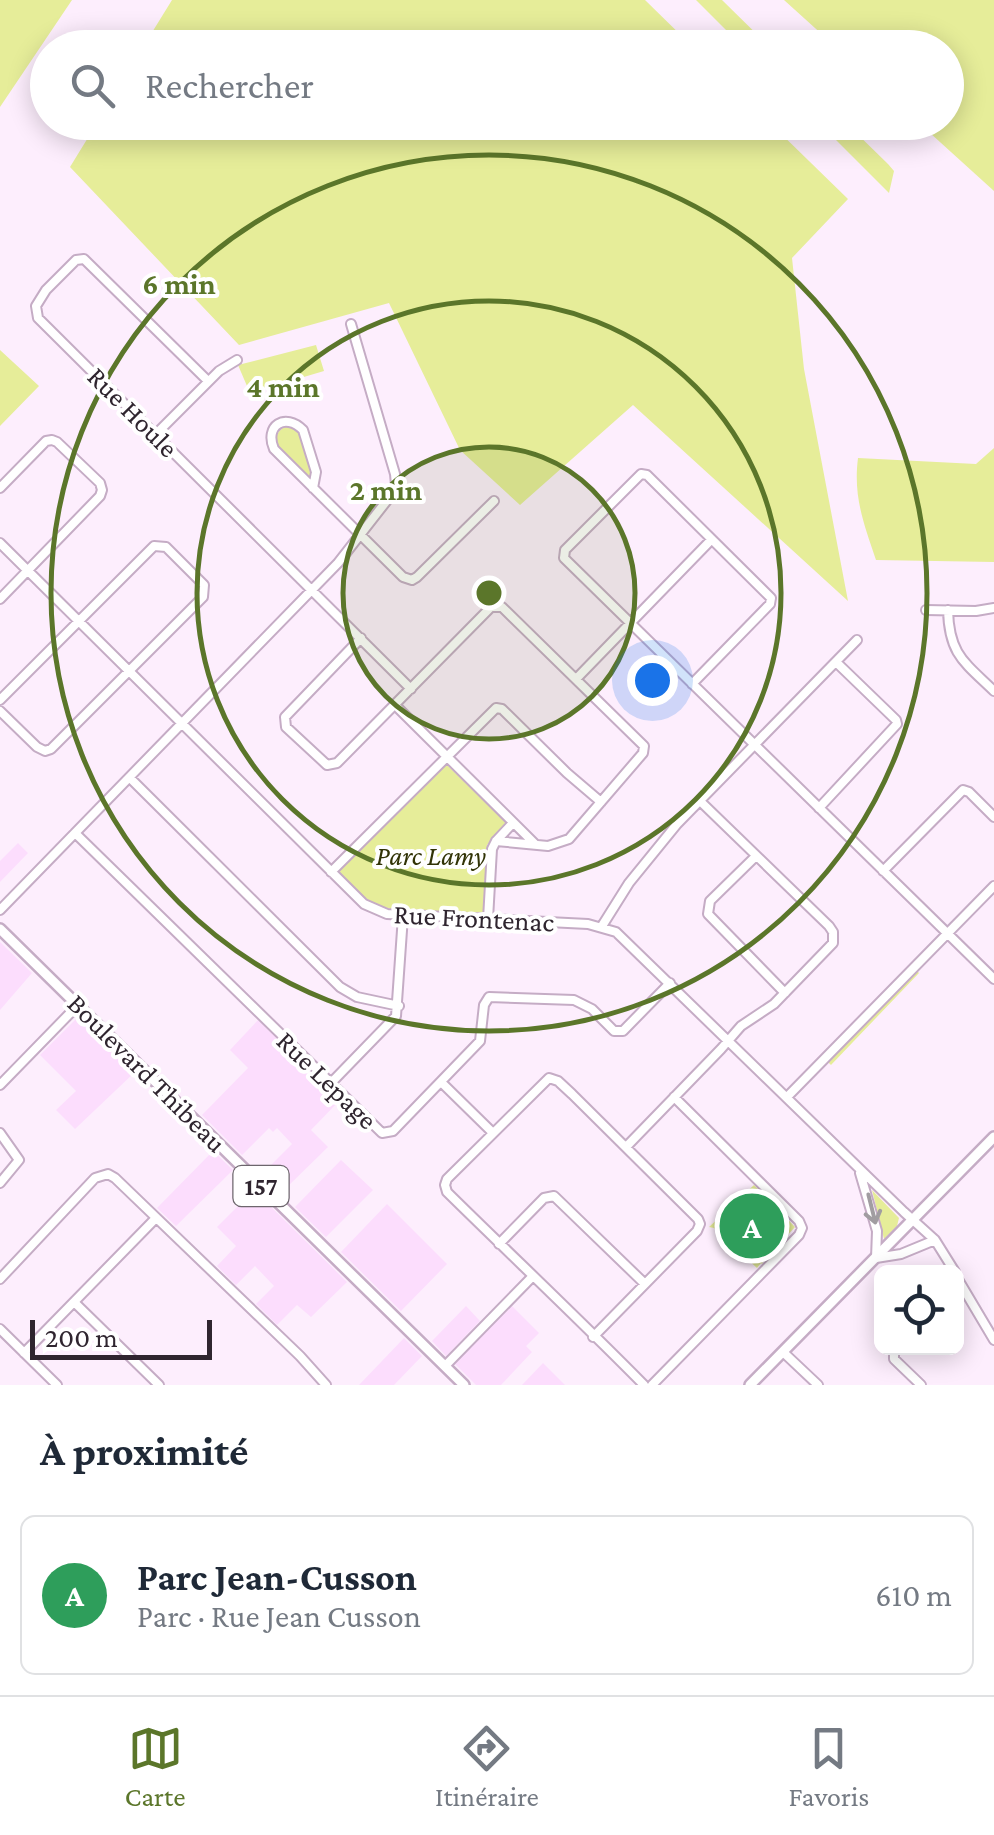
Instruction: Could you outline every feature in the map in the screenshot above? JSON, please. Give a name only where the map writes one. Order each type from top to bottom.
[{"type":"main road","name":"Boulevard Thibeau","points":[[0,930],[464,1385]]},
{"type":"main road","points":[[750,1385],[994,1138]]},
{"type":"street","name":"Rue Houle","points":[[208,381],[82,258],[36,306],[36,315],[411,688]]},
{"type":"street","points":[[0,910],[338,563],[392,494],[396,481],[351,324]]},
{"type":"street","points":[[156,434],[208,381],[237,360]]},
{"type":"street","points":[[313,488],[315,469],[303,430],[295,422],[278,424],[271,433],[272,444],[313,488],[402,577],[412,580],[494,501]]},
{"type":"street","points":[[0,488],[46,441],[52,440],[102,486],[100,496],[0,599]]},
{"type":"street","points":[[692,684],[771,600],[642,474],[563,554],[566,560],[630,624],[994,979]]},
{"type":"street","points":[[576,679],[711,540]]},
{"type":"street","name":"Rue Frontenac","points":[[0,543],[370,908],[403,916],[602,926]]},
{"type":"street","points":[[0,700],[156,546],[166,547],[206,589],[203,597],[54,748],[37,747],[0,711]]},
{"type":"street","points":[[361,638],[287,714],[285,724],[324,763],[334,765],[496,605],[644,748],[566,840],[552,846],[496,841]]},
{"type":"street","points":[[926,610],[994,608]]},
{"type":"street","points":[[948,610],[948,632],[953,646],[994,690]]},
{"type":"street","points":[[857,640],[645,862],[602,926],[623,937],[936,1240],[951,1265]]},
{"type":"street","points":[[819,808],[897,724],[836,662]]},
{"type":"street","points":[[394,705],[535,844]]},
{"type":"street","points":[[331,872],[494,709],[500,708],[600,802]]},
{"type":"street","points":[[130,778],[340,987],[357,996],[398,1006]]},
{"type":"street","points":[[883,871],[963,790],[994,816]]},
{"type":"street","points":[[626,1147],[740,1026],[768,1009],[831,946],[834,936],[829,926],[700,801]]},
{"type":"street","points":[[488,919],[492,852],[496,841],[514,823]]},
{"type":"street","name":"Rue Lepage","points":[[75,833],[377,1131],[385,1134],[393,1131],[480,1041],[484,1005],[489,997],[578,1001],[618,1032],[670,983]]},
{"type":"street","points":[[756,856],[710,901],[708,914],[785,992]]},
{"type":"street","points":[[788,1097],[994,886]]},
{"type":"street","points":[[330,1084],[396,1016],[403,916]]},
{"type":"street","points":[[0,1085],[78,1005]]},
{"type":"street","points":[[593,1336],[700,1224],[552,1078],[545,1080],[447,1179],[447,1192],[532,1277],[593,1336],[644,1385]]},
{"type":"street","points":[[442,1082],[492,1132]]},
{"type":"street","points":[[652,1385],[802,1228],[674,1098]]},
{"type":"street","points":[[0,1133],[19,1160],[0,1183]]},
{"type":"street","points":[[855,1164],[865,1184],[877,1230],[876,1258],[901,1254],[936,1240]]},
{"type":"street","points":[[0,1279],[94,1178],[104,1174],[116,1178],[326,1385]]},
{"type":"street","points":[[500,1244],[544,1198],[554,1196],[645,1284]]},
{"type":"street","points":[[24,1353],[156,1218]]},
{"type":"street","points":[[445,1366],[532,1277]]},
{"type":"street","points":[[964,1289],[994,1340]]},
{"type":"street","points":[[964,1300],[969,1298]]},
{"type":"street","points":[[74,1302],[160,1385]]},
{"type":"street","points":[[0,1329],[57,1385]]},
{"type":"street","points":[[782,1352],[818,1385]]},
{"type":"street","points":[[894,1355],[921,1385]]},
{"type":"shaded area","points":[[18,843],[28,853],[0,882],[0,861]]},
{"type":"shaded area","points":[[0,942],[32,973],[0,1010]]},
{"type":"shaded area","points":[[78,1017],[135,1072],[75,1129],[56,1110],[76,1091],[40,1055]]},
{"type":"shaded area","points":[[258,1020],[340,1100],[311,1130],[328,1147],[281,1193],[262,1174],[292,1144],[277,1128],[273,1132],[269,1128],[242,1155],[202,1115],[248,1068],[230,1050]]},
{"type":"shaded area","points":[[213,1151],[233,1170],[176,1226],[157,1208]]},
{"type":"shaded area","points":[[341,1160],[373,1190],[326,1237],[295,1207]]},
{"type":"shaded area","points":[[254,1190],[347,1282],[311,1317],[297,1305],[277,1325],[256,1304],[274,1286],[255,1266],[236,1285],[217,1266],[236,1246],[217,1227]]},
{"type":"shaded area","points":[[387,1204],[447,1264],[401,1311],[341,1252]]},
{"type":"shaded area","points":[[466,1306],[480,1321],[446,1356],[432,1341]]},
{"type":"shaded area","points":[[512,1306],[539,1333],[526,1346],[532,1352],[501,1385],[476,1385],[455,1364]]},
{"type":"shaded area","points":[[404,1338],[422,1356],[394,1385],[359,1385]]},
{"type":"shaded area","points":[[543,1363],[565,1385],[522,1385]]},
{"type":"green space","points":[[0,0],[72,0],[52,30],[30,30],[30,62],[0,107]]},
{"type":"green space","points":[[172,0],[645,0],[676,30],[153,30]]},
{"type":"green space","points":[[696,0],[722,0],[753,30],[726,30]]},
{"type":"green space","points":[[784,0],[994,0],[994,191],[938,140],[964,140],[964,30],[817,30]]},
{"type":"green space","points":[[87,140],[787,140],[848,199],[792,258],[804,369],[848,601],[633,405],[520,505],[460,450],[389,303],[239,345],[70,167]]},
{"type":"green space","points":[[836,140],[863,140],[888,164],[894,171],[889,193]]},
{"type":"green space","points":[[316,345],[324,371],[250,393],[238,365]]},
{"type":"green space","points":[[0,350],[39,386],[0,426]]},
{"type":"green space","points":[[288,425],[299,432],[310,476],[278,444],[280,431]]},
{"type":"green space","points":[[994,448],[994,562],[876,560],[858,498],[858,458],[976,464]]},
{"type":"green space","name":"Parc Lamy","points":[[446,764],[506,822],[487,845],[483,912],[413,911],[377,905],[366,899],[339,870]]},
{"type":"green space","points":[[919,973],[831,1065],[828,1062]]},
{"type":"green space","points":[[754,1185],[795,1227],[762,1263],[767,1268],[761,1263],[757,1268],[709,1227]]},
{"type":"green space","points":[[872,1190],[899,1218],[897,1226],[884,1239]]},
{"type":"place","name":"Parc Jean-Cusson","points":[[752,1226]]}]
